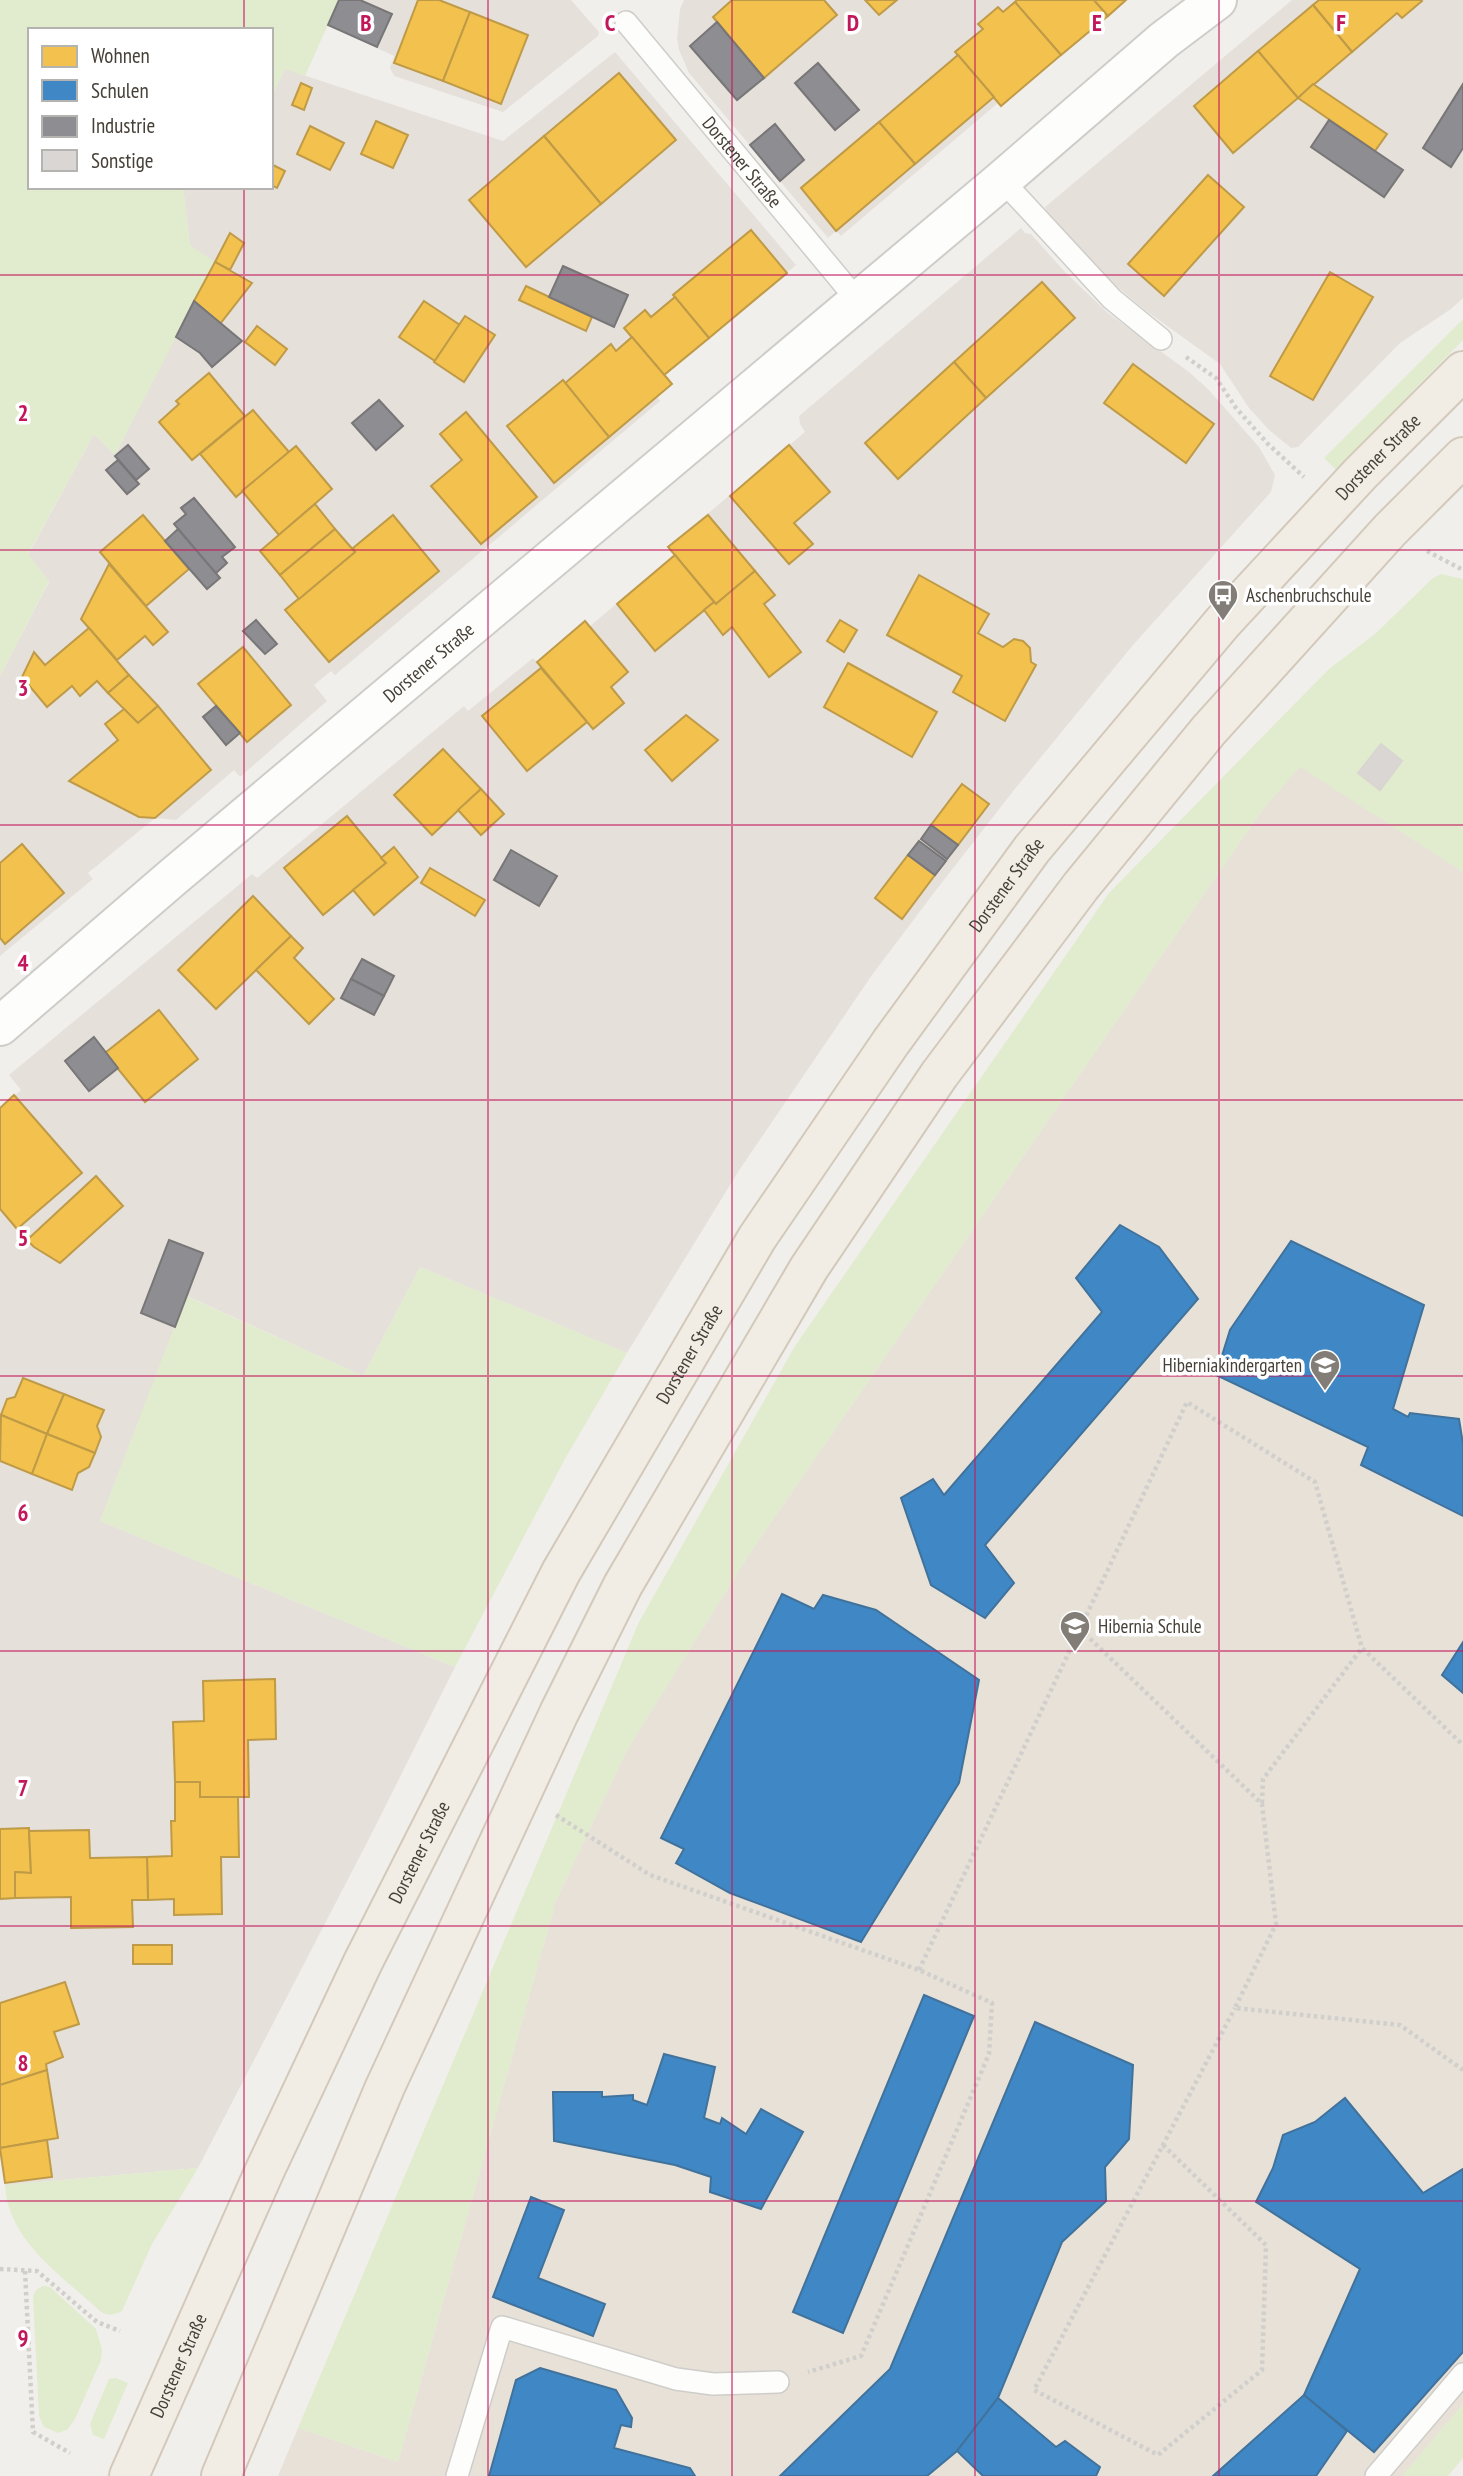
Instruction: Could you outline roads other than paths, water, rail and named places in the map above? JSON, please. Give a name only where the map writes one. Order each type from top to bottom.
[{"type":"main road","name":"Dorstener Straße","points":[[129,2476],[265,2171],[369,1950],[561,1572],[757,1238],[891,1042],[1032,849],[1223,622],[1360,474],[1463,371]]},
{"type":"main road","points":[[221,2476],[384,2087],[559,1713],[630,1573],[809,1268],[939,1075],[1081,886],[1209,730],[1390,530],[1463,457]]},
{"type":"street","name":"Dorstener Straße","points":[[0,1026],[173,877],[1002,180],[1164,40],[1217,0]]},
{"type":"lane","name":"Dorstener Straße","points":[[626,22],[859,301]]},
{"type":"lane","points":[[1002,180],[1112,299],[1161,339]]},
{"type":"lane","points":[[457,2476],[502,2327],[677,2379],[713,2384],[778,2382]]},
{"type":"lane","points":[[1376,2476],[1463,2374]]},
{"type":"place","name":"Aschenbruchschule","points":[[1223,622]]},
{"type":"place","name":"Hiberniakindergarten","points":[[1325,1392]]},
{"type":"place","name":"Hibernia Schule","points":[[1075,1653]]}]
